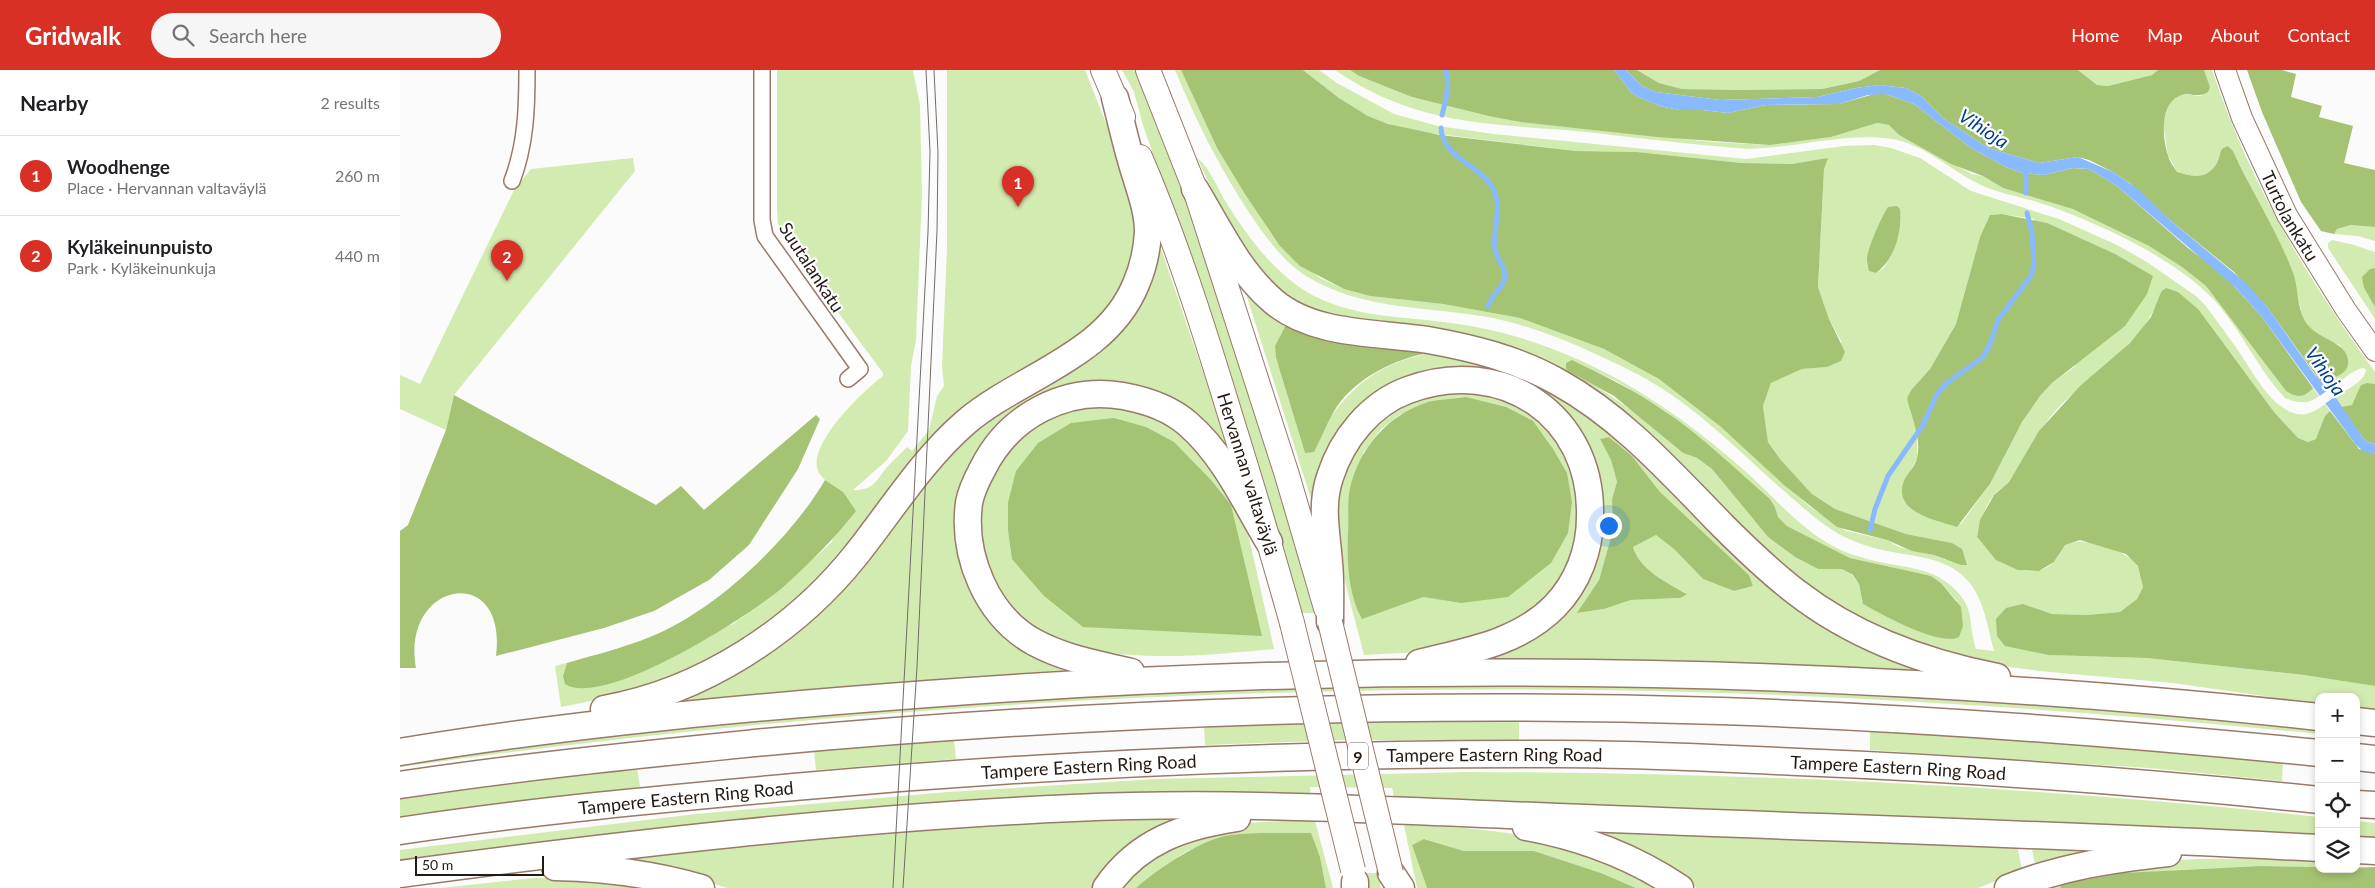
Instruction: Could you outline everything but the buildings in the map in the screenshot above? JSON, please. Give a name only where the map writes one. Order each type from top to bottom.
[{"type":"highway","name":"Hervannan valtaväylä","points":[[1103,70],[1162,206],[1210,349],[1292,623],[1355,882]]},
{"type":"highway","name":"Hervannan valtaväylä","points":[[1148,70],[1195,189],[1287,475],[1330,622],[1395,883]]},
{"type":"highway","points":[[494,736],[576,714],[632,704],[700,677],[753,647],[793,618],[836,578],[928,461],[964,424],[1004,394],[1068,358],[1103,333],[1128,302],[1136,285],[1142,268],[1148,230],[1140,188],[1115,98]]},
{"type":"highway","points":[[1195,189],[1253,282],[1286,310],[1320,324],[1344,330],[1424,340],[1483,352],[1530,368],[1556,381],[1599,408],[1632,435],[1765,565],[1796,592],[1831,616],[1883,642],[1924,658],[1956,668],[2000,677],[2030,692]]},
{"type":"highway","points":[[1330,622],[1329,564],[1324,518],[1325,498],[1335,462],[1356,428],[1368,415],[1401,392],[1421,385],[1439,381],[1475,379],[1500,384],[1521,392],[1543,407],[1558,422],[1575,444],[1590,497],[1590,532],[1584,556],[1570,586],[1555,606],[1526,629],[1483,648],[1378,674]]},
{"type":"highway","points":[[1164,680],[1086,663],[1059,654],[1033,642],[1012,626],[997,610],[981,586],[969,532],[969,503],[984,466],[1004,436],[1024,419],[1050,403],[1073,396],[1107,393],[1136,398],[1162,408],[1187,423],[1206,442],[1227,469],[1269,542]]},
{"type":"highway","points":[[400,752],[494,736],[844,700],[1030,686],[1378,674],[1510,673],[1723,677],[2030,692],[2220,706],[2315,717]]},
{"type":"highway","points":[[400,785],[660,752],[850,734],[1042,721],[1201,714],[1403,709],[1720,711],[1967,723],[2315,753]]},
{"type":"highway","points":[[2360,721],[2375,723]]},
{"type":"highway","name":"Tampere Eastern Ring Road","points":[[400,832],[666,798],[863,780],[1044,767],[1226,759],[1403,755],[1560,754],[1967,769],[2205,788],[2315,800]]},
{"type":"highway","points":[[2360,757],[2375,759]]},
{"type":"highway","points":[[2360,804],[2375,806]]},
{"type":"highway","points":[[400,874],[700,836],[892,819],[1075,808],[1163,805],[1426,810],[2315,848]]},
{"type":"highway","points":[[1106,888],[1134,856],[1158,841],[1184,829],[1210,822],[1301,807]]},
{"type":"highway","points":[[1426,810],[1541,830],[1580,840],[1616,853],[1680,888]]},
{"type":"highway","points":[[2008,888],[2068,868],[2107,860],[2254,844]]},
{"type":"highway","points":[[2360,850],[2375,850]]},
{"type":"highway","points":[[479,863],[588,868],[639,874],[701,888]]},
{"type":"main road","name":"Turtolankatu","points":[[2225,70],[2242,118],[2287,215],[2346,310],[2375,351]]},
{"type":"street","points":[[512,181],[520,160],[527,116],[527,70]]},
{"type":"street","name":"Suutalankatu","points":[[762,70],[762,220],[765,236],[860,369],[848,379]]},
{"type":"green space","points":[[777,70],[913,70],[920,105],[922,194],[916,340],[911,366],[908,431],[886,461],[853,490],[870,487],[889,464],[907,447],[912,451],[929,430],[937,396],[944,386],[942,366],[947,248],[947,70],[1085,70],[1125,171],[1136,227],[1135,249],[1121,292],[1095,324],[1052,355],[830,569],[777,617],[725,651],[655,683],[621,695],[561,707],[555,666],[567,663],[563,676],[733,624],[781,588],[832,542],[843,492],[819,473],[817,462],[820,449],[838,420],[863,393],[883,376],[883,373],[789,246],[778,224]]},
{"type":"green space","points":[[1122,70],[1135,70],[1162,136],[1211,270],[1255,407],[1314,613],[1301,613],[1237,396],[1143,125],[1134,92]]},
{"type":"green space","points":[[1175,70],[1181,70],[1217,148],[1279,245],[1320,278],[1344,289],[1370,296],[1443,304],[1520,318],[1604,349],[1659,379],[1721,427],[1809,506],[1846,531],[1887,540],[1899,547],[1934,555],[1946,560],[1952,543],[1906,534],[1835,509],[1812,494],[1780,459],[1768,442],[1763,406],[1771,383],[1802,369],[1827,367],[1841,361],[1841,341],[1829,319],[1818,287],[1824,169],[1827,159],[1792,164],[1742,163],[1637,152],[1576,151],[1414,131],[1368,116],[1339,98],[1303,70],[1319,70],[1337,83],[1394,114],[1438,126],[1494,134],[1746,159],[1844,146],[1874,145],[1891,148],[1920,158],[1971,191],[2059,219],[2117,245],[2147,262],[2196,296],[2225,332],[2262,387],[2278,404],[2297,414],[2309,413],[2325,404],[2330,411],[2325,417],[2316,439],[2308,442],[2298,438],[2274,412],[2199,310],[2161,292],[2153,311],[2130,343],[2070,396],[2049,418],[2010,480],[1991,498],[1983,515],[1977,537],[2001,560],[2023,570],[2034,571],[2044,569],[2054,562],[2065,545],[2074,542],[2104,546],[2124,554],[2137,565],[2143,587],[2137,599],[2120,612],[2087,615],[2052,614],[2023,604],[2049,655],[2147,658],[2304,675],[2375,686],[2375,712],[2360,710],[2360,693],[2315,693],[2315,703],[2173,683],[2039,671],[1981,663],[1888,634],[1807,588],[1599,395],[1313,311],[1273,289],[1231,229],[1197,158],[1209,172],[1234,215],[1252,240],[1283,274],[1307,292],[1323,300],[1357,311],[1456,324],[1504,333],[1568,355],[1596,368],[1648,397],[1698,432],[1745,471],[1804,526],[1826,542],[1862,558],[1914,568],[1941,578],[1958,592],[1964,600],[1970,615],[1976,649],[1994,651],[1985,614],[1978,596],[1959,572],[1937,561],[1874,548],[1839,534],[1804,509],[1692,410],[1675,397],[1637,374],[1602,357],[1531,328],[1469,314],[1373,302],[1350,296],[1306,276],[1283,257],[1252,217],[1219,163]],"holes":[[[2002,214],[2034,219],[2074,367],[2052,383],[2040,396],[2022,422],[1990,484],[1961,524],[1904,482],[1917,459],[1917,431],[1910,411],[1912,389],[1930,369],[1956,324],[1980,237],[1990,215]],[[1875,240],[1893,252],[1884,268],[1876,273],[1869,271],[1867,261]],[[1572,360],[1618,382],[1664,410],[1770,499],[1778,517],[1787,526],[1850,558],[1931,576],[1941,583],[1957,601],[1914,629],[1863,604],[1859,584],[1853,576],[1843,569],[1818,569],[1795,557],[1768,537],[1712,469],[1697,458],[1683,453],[1633,411],[1596,386]]]},
{"type":"green space","points":[[1181,70],[1303,70],[1339,98],[1368,116],[1388,124],[1440,135],[1576,151],[1637,152],[1742,163],[1792,164],[1828,158],[1824,169],[1818,287],[1829,319],[1845,352],[1841,361],[1827,367],[1802,369],[1771,383],[1763,406],[1768,442],[1780,459],[1812,494],[1835,509],[1906,534],[1952,543],[1962,549],[1967,565],[1961,565],[1934,555],[1912,551],[1887,540],[1837,527],[1784,485],[1721,427],[1659,379],[1604,349],[1520,318],[1443,304],[1370,296],[1344,289],[1300,266],[1279,245],[1217,148]]},
{"type":"green space","points":[[1335,70],[1350,70],[1359,76],[1412,97],[1520,122],[1712,142],[1770,145],[1831,137],[1877,123],[1889,125],[1899,135],[1972,174],[1983,176],[2003,188],[2073,208],[2149,246],[2182,267],[2206,286],[2286,391],[2307,394],[2313,388],[2319,396],[2311,401],[2303,402],[2285,398],[2274,385],[2228,317],[2206,292],[2170,264],[2149,251],[2081,218],[2037,202],[1986,187],[1926,152],[1904,142],[1874,137],[1856,137],[1749,149],[1487,123],[1456,119],[1396,102],[1366,89]]},
{"type":"green space","points":[[1350,70],[1614,70],[1631,92],[1660,106],[1679,110],[1728,113],[1766,105],[1839,104],[1874,94],[1885,94],[1914,104],[1971,148],[2006,167],[2022,173],[2044,175],[2073,168],[2089,169],[2117,186],[2188,248],[2224,275],[2262,317],[2313,388],[2307,394],[2300,396],[2286,391],[2206,286],[2182,267],[2149,246],[2073,209],[2003,188],[1983,176],[1951,164],[1899,135],[1889,125],[1877,123],[1831,137],[1770,145],[1657,137],[1520,122],[1489,116],[1412,97],[1359,76]]},
{"type":"green space","points":[[1626,70],[1637,70],[1659,83],[1682,89],[1740,90],[1822,89],[1859,81],[1880,70],[2078,70],[2097,85],[2108,86],[2152,75],[2158,70],[2204,70],[2210,87],[2208,92],[2200,95],[2186,94],[2179,96],[2168,106],[2164,131],[2169,159],[2177,172],[2199,176],[2204,175],[2213,168],[2223,148],[2228,146],[2233,151],[2286,255],[2294,276],[2300,309],[2305,321],[2310,328],[2344,350],[2347,356],[2347,368],[2337,376],[2320,381],[2268,308],[2234,272],[2171,221],[2131,184],[2089,160],[2078,157],[2039,163],[1988,148],[1943,118],[1921,96],[1906,88],[1879,85],[1817,97],[1720,100],[1656,92],[1642,86]]},
{"type":"green space","points":[[1637,70],[1880,70],[1859,81],[1822,89],[1740,90],[1682,89],[1659,83]]},
{"type":"green space","points":[[2078,70],[2158,70],[2152,75],[2108,86],[2097,85]]},
{"type":"green space","points":[[2204,70],[2212,70],[2244,152],[2282,227],[2325,300],[2375,372],[2375,384],[2367,383],[2352,405],[2341,407],[2334,397],[2362,379],[2366,370],[2364,368],[2356,370],[2330,389],[2320,381],[2330,379],[2341,346],[2321,337],[2309,327],[2302,316],[2292,270],[2233,151],[2228,146],[2223,148],[2213,168],[2204,175],[2199,176],[2177,172],[2168,155],[2163,123],[2170,101],[2181,94],[2201,96],[2210,87]]},
{"type":"green space","points":[[2247,70],[2282,70],[2296,74],[2291,97],[2322,106],[2319,117],[2353,126],[2344,163],[2375,170],[2375,227],[2351,225],[2337,229],[2334,234],[2321,231],[2301,202],[2262,112]]},
{"type":"green space","points":[[633,158],[635,171],[454,395],[446,430],[400,409],[400,375],[420,384],[515,188],[531,169]]},
{"type":"green space","points":[[1897,206],[1900,209],[1900,227],[1896,244],[1883,267],[1876,273],[1869,271],[1867,260],[1875,233],[1888,207]]},
{"type":"green space","points":[[2002,214],[2047,223],[2115,254],[2153,276],[2147,294],[2125,326],[2052,383],[2040,396],[2022,422],[1990,484],[1957,527],[1928,518],[1910,508],[1904,501],[1902,492],[1904,481],[1915,464],[1918,450],[1917,435],[1907,398],[1912,389],[1930,369],[1956,324],[1980,237],[1990,215]]},
{"type":"green space","points":[[2351,225],[2375,227],[2375,241],[2358,236],[2334,234],[2337,229]]},
{"type":"green space","points":[[1157,237],[1232,457],[1143,388],[998,427],[964,569],[1081,673],[858,686],[750,696],[636,712],[733,671],[976,423],[1075,364]]},
{"type":"green space","points":[[2332,240],[2375,252],[2375,268],[2370,269],[2364,288],[2375,307],[2375,319],[2328,248],[2328,243]]},
{"type":"green space","points":[[2375,268],[2375,307],[2364,288],[2362,277],[2370,269]]},
{"type":"green space","points":[[1241,278],[1265,303],[1485,358],[1574,398],[1740,554],[1959,678],[1467,663],[1562,611],[1593,469],[1506,379],[1374,398],[1319,524]],"holes":[[[1275,346],[1422,355],[1382,369],[1367,379],[1341,404],[1305,453],[1276,358]],[[1609,437],[1632,456],[1660,492],[1749,575],[1753,586],[1734,591],[1703,579],[1674,549],[1656,535],[1633,547],[1636,555],[1648,569],[1670,585],[1686,593],[1680,598],[1631,600],[1604,609],[1578,613],[1599,580],[1613,530],[1612,499],[1617,482],[1611,460],[1600,439]]]},
{"type":"green space","points":[[2166,288],[2178,292],[2199,310],[2274,412],[2298,438],[2308,442],[2316,439],[2325,416],[2330,411],[2359,449],[2375,454],[2375,686],[2304,675],[2147,658],[2049,655],[2005,646],[1997,636],[1996,619],[2006,608],[2023,604],[2052,614],[2087,615],[2120,612],[2137,599],[2143,587],[2138,566],[2126,554],[2080,540],[2065,545],[2054,562],[2039,571],[2018,570],[1996,560],[1977,537],[1980,520],[1994,495],[2009,482],[2039,431],[2080,386],[2130,343],[2151,317],[2161,292]]},
{"type":"green space","points":[[1286,325],[1421,350],[1422,354],[1397,362],[1360,382],[1350,391],[1333,413],[1314,452],[1305,453],[1276,358],[1275,346]]},
{"type":"green space","points":[[1572,360],[1641,396],[1691,430],[1770,499],[1778,517],[1787,526],[1850,558],[1931,576],[1941,583],[1961,607],[1963,626],[1959,637],[1950,639],[1925,634],[1896,621],[1863,604],[1859,584],[1853,575],[1842,569],[1818,569],[1795,557],[1768,537],[1712,469],[1697,458],[1683,453],[1614,396],[1566,369],[1566,363]]},
{"type":"green space","points":[[2367,383],[2375,384],[2375,444],[2363,438],[2341,407],[2352,405],[2361,385]]},
{"type":"green space","points":[[1447,390],[1507,398],[1537,417],[1562,442],[1583,495],[1569,568],[1537,610],[1503,630],[1420,652],[1364,655],[1350,603],[1339,549],[1338,495],[1344,469],[1355,444],[1365,428],[1373,420],[1414,400]],"holes":[[[1401,414],[1461,603],[1424,597],[1363,453],[1381,429]]]},
{"type":"green space","points":[[454,395],[656,505],[681,486],[704,510],[816,415],[820,419],[798,469],[749,545],[709,580],[654,611],[604,628],[496,656],[495,626],[486,606],[472,595],[455,594],[437,601],[423,616],[415,639],[416,668],[400,668],[400,531],[408,525],[446,430]]},
{"type":"green space","points":[[1466,397],[1506,407],[1533,421],[1567,473],[1572,502],[1568,533],[1551,563],[1508,597],[1461,603],[1423,597],[1362,619],[1351,588],[1348,556],[1349,493],[1361,459],[1378,434],[1400,415],[1428,402]]},
{"type":"green space","points":[[1103,402],[1156,414],[1200,446],[1247,529],[1274,649],[1185,656],[1152,656],[1120,654],[1090,649],[1062,641],[1037,629],[1020,616],[1006,599],[995,581],[982,539],[981,517],[984,496],[991,475],[1009,451],[1048,416]]},
{"type":"green space","points":[[1114,418],[1146,427],[1174,442],[1211,480],[1231,505],[1262,636],[1083,627],[1044,596],[1012,559],[1008,530],[1008,503],[1016,471],[1038,443],[1071,423]]},
{"type":"green space","points":[[1609,437],[1632,456],[1660,492],[1749,575],[1753,586],[1734,591],[1703,579],[1674,549],[1656,535],[1633,547],[1637,555],[1655,575],[1687,594],[1680,598],[1631,600],[1604,609],[1577,613],[1599,580],[1613,530],[1612,499],[1617,482],[1611,460],[1600,439]]},
{"type":"green space","points":[[825,480],[843,492],[856,511],[821,551],[782,588],[740,618],[709,637],[676,656],[642,672],[611,683],[584,688],[565,684],[563,676],[567,663],[650,637],[700,610],[725,592],[749,571],[792,526]]},
{"type":"green space","points":[[1261,684],[1821,688],[2315,725],[2315,734],[2084,713],[1849,698],[1692,692],[1368,691],[1206,695],[1044,703],[883,714],[722,728],[400,767],[400,757],[709,720]]},
{"type":"green space","points":[[1419,721],[1519,721],[1519,740],[1342,740],[1205,745],[1204,726]]},
{"type":"green space","points":[[1870,730],[2057,742],[2283,762],[2282,781],[2149,768],[1870,750]]},
{"type":"green space","points":[[954,740],[956,759],[816,770],[814,751]]},
{"type":"green space","points":[[637,768],[640,787],[400,818],[400,799]]},
{"type":"green space","points":[[1469,772],[1682,775],[1894,783],[2107,797],[2315,817],[2315,840],[1395,800],[1392,788],[1310,787],[1311,797],[400,865],[400,850],[696,814],[948,792],[1156,779]]},
{"type":"green space","points":[[1207,813],[1095,888],[727,888],[705,881],[580,862],[910,828]]},
{"type":"green space","points":[[1315,821],[1333,888],[1326,888],[1320,857],[1281,833],[1228,835],[1187,851],[1161,868],[1136,888],[1116,888],[1169,844],[1246,823]]},
{"type":"green space","points":[[2360,821],[2375,823],[2375,843],[2360,842]]},
{"type":"green space","points":[[1541,822],[2016,840],[2022,870],[1978,888],[1697,888],[1687,879]]},
{"type":"green space","points":[[1404,825],[1489,831],[1532,837],[1574,847],[1597,855],[1668,888],[1636,888],[1601,873],[1534,851],[1464,851],[1425,839],[1412,845],[1427,888],[1417,888]]},
{"type":"green space","points":[[1249,833],[1311,833],[1320,857],[1326,888],[1136,888],[1180,856],[1206,842],[1230,835]]},
{"type":"green space","points":[[1424,839],[1464,851],[1534,851],[1601,873],[1636,888],[1427,888],[1412,845]]},
{"type":"green space","points":[[2030,840],[2099,849],[2035,864]]},
{"type":"green space","points":[[2315,858],[2315,867],[2259,866],[2177,870],[2062,884],[2060,888],[2039,888],[2144,862],[2197,859]]},
{"type":"green space","points":[[2259,866],[2315,867],[2315,873],[2360,873],[2360,868],[2375,867],[2375,888],[2060,888],[2062,884],[2124,873]]},
{"type":"green space","points":[[1366,873],[1378,873],[1381,888],[1369,888]]},
{"type":"green space","points":[[534,878],[561,878],[656,888],[441,888]]},
{"type":"water","points":[[1614,70],[1626,70],[1642,86],[1656,92],[1720,100],[1817,97],[1879,85],[1906,88],[1921,96],[1943,118],[1988,148],[2039,163],[2078,157],[2113,172],[2138,189],[2171,221],[2246,283],[2268,308],[2315,375],[2330,389],[2363,438],[2375,444],[2375,454],[2364,452],[2356,445],[2262,317],[2236,288],[2117,186],[2089,169],[2073,168],[2044,175],[2022,173],[2006,167],[1971,148],[1914,104],[1885,94],[1868,95],[1839,104],[1766,105],[1728,113],[1679,110],[1660,106],[1638,97],[1631,92]]},
{"type":"pier","points":[[2332,387],[2336,396],[2323,405],[2317,398]]},
{"type":"waterway","points":[[1442,115],[1448,87],[1446,70]]},
{"type":"waterway","points":[[1441,128],[1443,137],[1452,152],[1488,181],[1496,197],[1495,249],[1504,269],[1505,277],[1488,306]]},
{"type":"waterway","points":[[2026,169],[2026,193]]},
{"type":"waterway","points":[[1870,530],[1875,509],[1888,476],[1923,425],[1937,394],[1948,382],[1983,357],[1990,344],[1998,320],[2031,276],[2034,265],[2032,232],[2027,213]]},
{"type":"tram line","points":[[893,888],[928,232],[930,152],[926,70]]},
{"type":"tram line","points":[[903,888],[917,667],[937,231],[938,153],[934,70]]},
{"type":"place","name":"Woodhenge","points":[[1018,207]]},
{"type":"place","name":"Kyläkeinunpuisto","points":[[507,281]]},
{"type":"water label","name":"Vihioja","points":[[1984,128]]},
{"type":"water label","name":"Vihioja","points":[[2326,371]]}]
